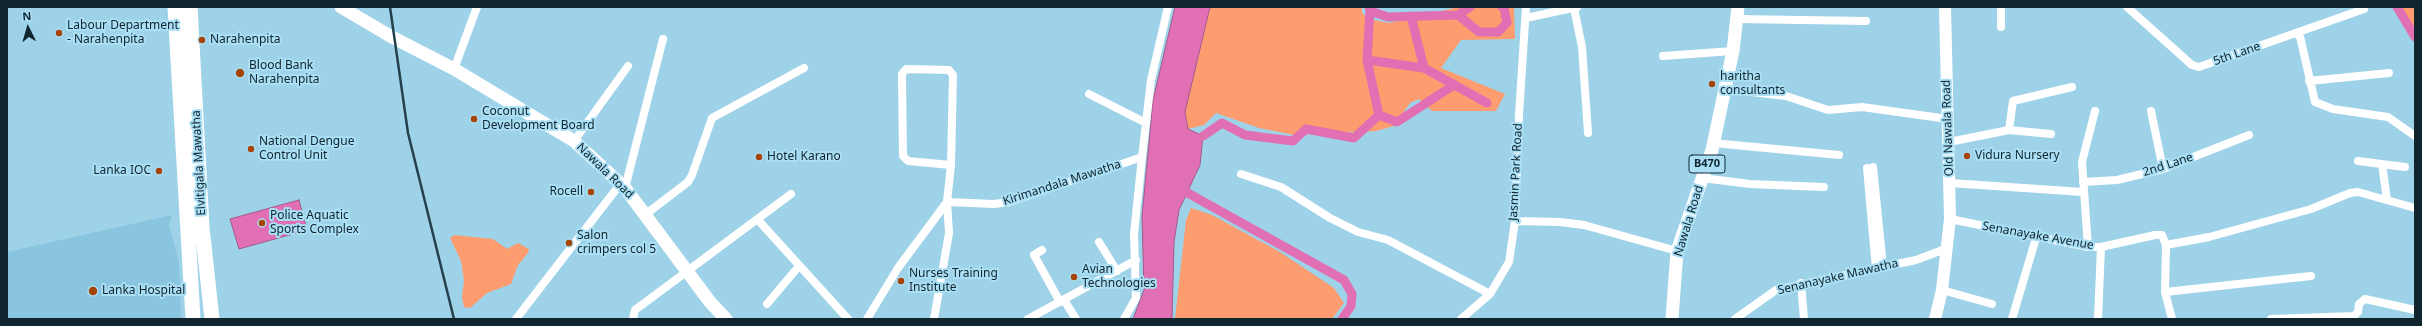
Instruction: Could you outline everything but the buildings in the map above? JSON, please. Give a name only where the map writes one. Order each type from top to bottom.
[{"type":"highway","name":"Elvitigala Mawatha","points":[[174,7],[193,319]]},
{"type":"highway","name":"Elvitigala Mawatha","points":[[190,7],[202,221],[212,319]]},
{"type":"main road","name":"Nawala Road","points":[[341,7],[402,42],[454,69],[574,141],[623,186],[646,214],[710,302],[726,319]]},
{"type":"main road","name":"Nawala Road","points":[[1672,319],[1677,251],[1713,143],[1726,89],[1733,51],[1737,13]]},
{"type":"street","points":[[454,69],[478,7]]},
{"type":"street","points":[[1124,319],[1136,298],[1134,234],[1142,157],[1151,80],[1168,7]]},
{"type":"street","name":"Jasmin Park Road","points":[[1461,319],[1490,294],[1509,262],[1515,221],[1519,115],[1526,7]]},
{"type":"street","points":[[1526,18],[1575,7],[1582,47],[1588,133]]},
{"type":"street","name":"Old Nawala Road","points":[[1935,319],[1942,290],[1948,248],[1950,219],[1944,7]]},
{"type":"street","points":[[2001,7],[2001,27]]},
{"type":"street","name":"5th Lane","points":[[2132,8],[2192,65],[2199,67],[2364,9]]},
{"type":"street","points":[[1737,13],[1866,21]]},
{"type":"street","points":[[2299,32],[2315,102],[2333,109],[2388,117],[2415,136]]},
{"type":"street","points":[[516,319],[623,186],[663,39]]},
{"type":"street","points":[[1663,56],[1733,51]]},
{"type":"street","points":[[574,141],[628,66]]},
{"type":"street","points":[[646,214],[688,182],[692,175],[712,118],[804,68]]},
{"type":"street","points":[[934,319],[949,233],[947,202],[951,165],[953,75],[949,70],[906,69],[902,74],[903,156],[908,161],[951,165]]},
{"type":"street","points":[[2309,81],[2389,73]]},
{"type":"street","points":[[2009,130],[2013,101],[2072,87]]},
{"type":"street","points":[[1726,89],[1786,96],[1828,110],[1862,107],[1948,119]]},
{"type":"street","points":[[1089,94],[1146,123]]},
{"type":"street","points":[[2088,247],[2082,162],[2095,111]]},
{"type":"street","points":[[2151,111],[2163,169]]},
{"type":"street","points":[[1949,142],[2009,130],[2050,134]]},
{"type":"street","name":"2nd Lane","points":[[2083,182],[2117,180],[2163,169],[2249,135]]},
{"type":"street","points":[[1713,143],[1839,155]]},
{"type":"street","name":"Kirimandala Mawatha","points":[[947,202],[994,204],[1009,202],[1142,157]]},
{"type":"street","points":[[2358,161],[2405,167]]},
{"type":"street","points":[[2382,164],[2387,200]]},
{"type":"street","points":[[1870,168],[1879,268]]},
{"type":"street","points":[[1241,174],[1282,187],[1330,218],[1358,232],[1388,240],[1490,294]]},
{"type":"street","points":[[1702,178],[1750,184],[1824,187]]},
{"type":"street","points":[[1950,183],[2083,192]]},
{"type":"street","points":[[2172,319],[2165,292],[2166,245],[2209,237],[2277,219],[2311,209],[2342,195],[2358,192],[2415,208]]},
{"type":"street","points":[[633,319],[635,310],[688,273],[791,194]]},
{"type":"street","points":[[867,319],[898,268],[947,202]]},
{"type":"street","name":"Senanayake Avenue","points":[[1950,219],[2036,238],[2088,247],[2101,247],[2155,235],[2162,236],[2166,245]]},
{"type":"street","points":[[758,220],[848,319]]},
{"type":"street","points":[[1515,221],[1560,222],[1584,225],[1677,251]]},
{"type":"street","points":[[2012,319],[2036,238]]},
{"type":"street","points":[[1099,242],[1117,272]]},
{"type":"street","points":[[2098,319],[2101,247]]},
{"type":"street","name":"Senanayake Mawatha","points":[[1735,319],[1776,290],[1916,260],[1948,248]]},
{"type":"street","points":[[1042,250],[1034,254],[1062,301],[1076,319]]},
{"type":"street","points":[[1028,319],[1117,272],[1136,260]]},
{"type":"street","points":[[767,304],[799,266]]},
{"type":"street","points":[[2165,292],[2311,276]]},
{"type":"street","points":[[1801,284],[1804,319]]},
{"type":"street","points":[[1942,290],[1992,304]]},
{"type":"street","points":[[2271,319],[2354,316],[2358,312],[2359,304],[2365,299],[2415,310]]},
{"type":"shaded area","points":[[1175,7],[1210,7],[1185,112],[1188,129],[1203,136],[1200,165],[1179,210],[1174,242],[1172,319],[1133,319],[1144,290],[1142,216],[1153,100]]},
{"type":"shaded area","points":[[1210,7],[1362,7],[1362,13],[1369,19],[1389,23],[1459,7],[1514,7],[1515,39],[1461,40],[1441,68],[1505,94],[1496,111],[1432,111],[1419,99],[1410,103],[1394,126],[1376,131],[1294,135],[1259,128],[1216,113],[1204,125],[1188,129],[1185,112]]},
{"type":"shaded area","points":[[2397,7],[2415,7],[2415,37],[2409,30]]},
{"type":"shaded area","points":[[299,200],[307,230],[239,249],[230,219]]},
{"type":"shaded area","points":[[1191,208],[1212,215],[1280,252],[1334,288],[1344,303],[1332,319],[1175,319],[1186,220]]},
{"type":"shaded area","name":"Lanka Hospital","points":[[172,215],[169,225],[179,262],[181,319],[7,319],[7,252]]},
{"type":"shaded area","points":[[454,235],[493,239],[507,249],[518,243],[529,249],[528,253],[518,265],[511,284],[487,293],[470,308],[464,307],[462,297],[464,281],[461,261],[450,238]]},
{"type":"waterway","points":[[1369,7],[1370,11],[1388,17],[1458,15],[1470,7]]},
{"type":"waterway","points":[[1458,15],[1479,32],[1498,32],[1507,23],[1504,8],[1502,7]]},
{"type":"waterway","points":[[2397,7],[2415,37]]},
{"type":"waterway","points":[[1203,136],[1222,123],[1245,135],[1293,141],[1306,129],[1354,138],[1379,115],[1367,60],[1370,11]]},
{"type":"waterway","points":[[1411,16],[1424,68]]},
{"type":"waterway","points":[[1367,60],[1424,68],[1487,103]]},
{"type":"waterway","points":[[1379,115],[1397,122],[1454,85]]},
{"type":"waterway","points":[[1177,187],[1344,280],[1352,294],[1351,306],[1342,319]]},
{"type":"railway","points":[[390,7],[408,133],[454,319]]},
{"type":"place","name":"Labour Department - Narahenpita","points":[[59,33]]},
{"type":"place","name":"Narahenpita","points":[[202,40]]},
{"type":"place","name":"Blood Bank Narahenpita","points":[[240,73]]},
{"type":"place","name":"haritha consultants","points":[[1712,84]]},
{"type":"place","name":"Coconut Development Board","points":[[474,119]]},
{"type":"place","name":"National Dengue Control Unit","points":[[251,149]]},
{"type":"place","name":"Vidura Nursery","points":[[1967,156]]},
{"type":"place","name":"Hotel Karano","points":[[759,157]]},
{"type":"place","name":"Lanka IOC","points":[[159,171]]},
{"type":"place","name":"Rocell","points":[[591,192]]},
{"type":"place","name":"Police Aquatic Sports Complex","points":[[262,223]]},
{"type":"place","name":"Salon crimpers col 5","points":[[569,243]]},
{"type":"place","name":"Avian Technologies","points":[[1074,277]]},
{"type":"place","name":"Nurses Training Institute","points":[[901,281]]},
{"type":"place","name":"Lanka Hospital","points":[[93,291]]}]
